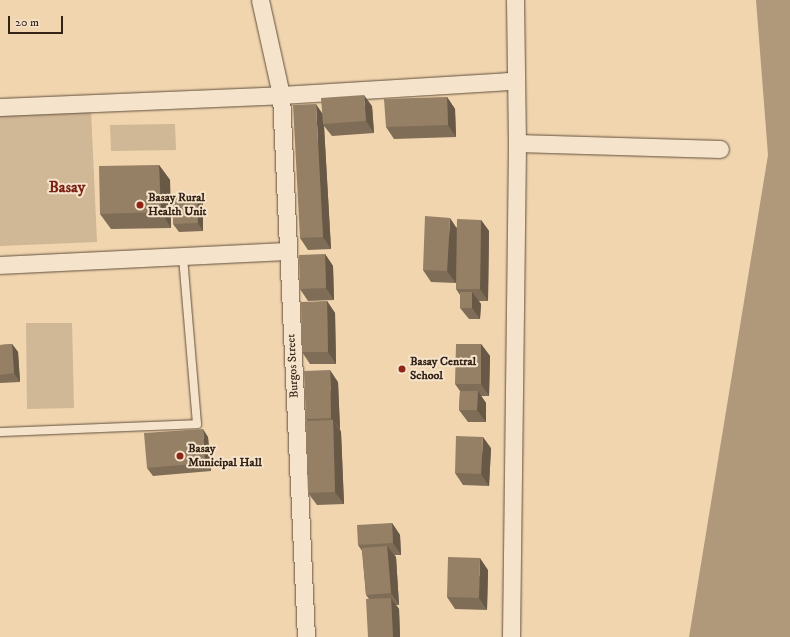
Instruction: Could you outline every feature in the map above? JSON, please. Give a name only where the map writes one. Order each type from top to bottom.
[{"type":"street","name":"Burgos Street","points":[[260,0],[281,95],[306,637]]},
{"type":"street","points":[[511,637],[517,143],[513,81],[515,0]]},
{"type":"street","points":[[0,107],[281,95],[513,81]]},
{"type":"street","points":[[517,143],[720,149]]},
{"type":"street","points":[[0,265],[183,259],[288,251]]},
{"type":"lane","points":[[0,432],[197,424],[183,259]]},
{"type":"shaded area","points":[[756,0],[790,0],[790,637],[689,637],[768,155]]},
{"type":"shaded area","points":[[91,110],[97,242],[0,246],[0,114]]},
{"type":"shaded area","points":[[175,124],[176,150],[111,151],[110,125]]},
{"type":"shaded area","points":[[26,323],[72,323],[74,408],[27,409]]},
{"type":"building","points":[[364,95],[366,121],[323,124],[321,98]]},
{"type":"building","points":[[447,97],[448,125],[386,127],[384,99]]},
{"type":"building","points":[[316,104],[323,237],[300,238],[293,105]]},
{"type":"building","points":[[159,165],[161,212],[100,214],[99,166]]},
{"type":"building","points":[[173,196],[197,196],[198,223],[173,224]]},
{"type":"building","points":[[425,216],[450,218],[447,271],[423,270]]},
{"type":"building","points":[[457,219],[481,220],[480,289],[456,289]]},
{"type":"building","points":[[325,254],[326,288],[300,289],[299,255]]},
{"type":"building","points":[[460,292],[472,292],[472,308],[460,308]]},
{"type":"building","points":[[327,301],[328,352],[302,352],[301,302]]},
{"type":"building","points":[[12,344],[14,373],[0,375],[0,345]]},
{"type":"building","points":[[456,344],[481,344],[481,384],[455,384]]},
{"type":"building","points":[[330,370],[331,418],[306,419],[304,371]]},
{"type":"building","points":[[460,391],[478,391],[477,410],[459,410]]},
{"type":"building","points":[[333,420],[335,492],[308,493],[306,421]]},
{"type":"building","name":"Basay Municipal Hall","points":[[203,429],[205,463],[147,468],[144,433]]},
{"type":"building","points":[[456,436],[483,437],[481,474],[455,473]]},
{"type":"building","points":[[392,523],[393,543],[358,545],[357,525]]},
{"type":"building","points":[[387,546],[391,593],[366,595],[362,548]]},
{"type":"building","points":[[448,557],[480,558],[479,598],[447,597]]},
{"type":"building","points":[[391,598],[393,637],[368,637],[366,599]]},
{"type":"place","name":"Basay Rural Health Unit","points":[[140,205]]},
{"type":"place","name":"Basay Central School","points":[[402,369]]},
{"type":"place","name":"Basay Municipal Hall","points":[[180,456]]},
{"type":"district","name":"Basay","points":[[67,187]]}]
